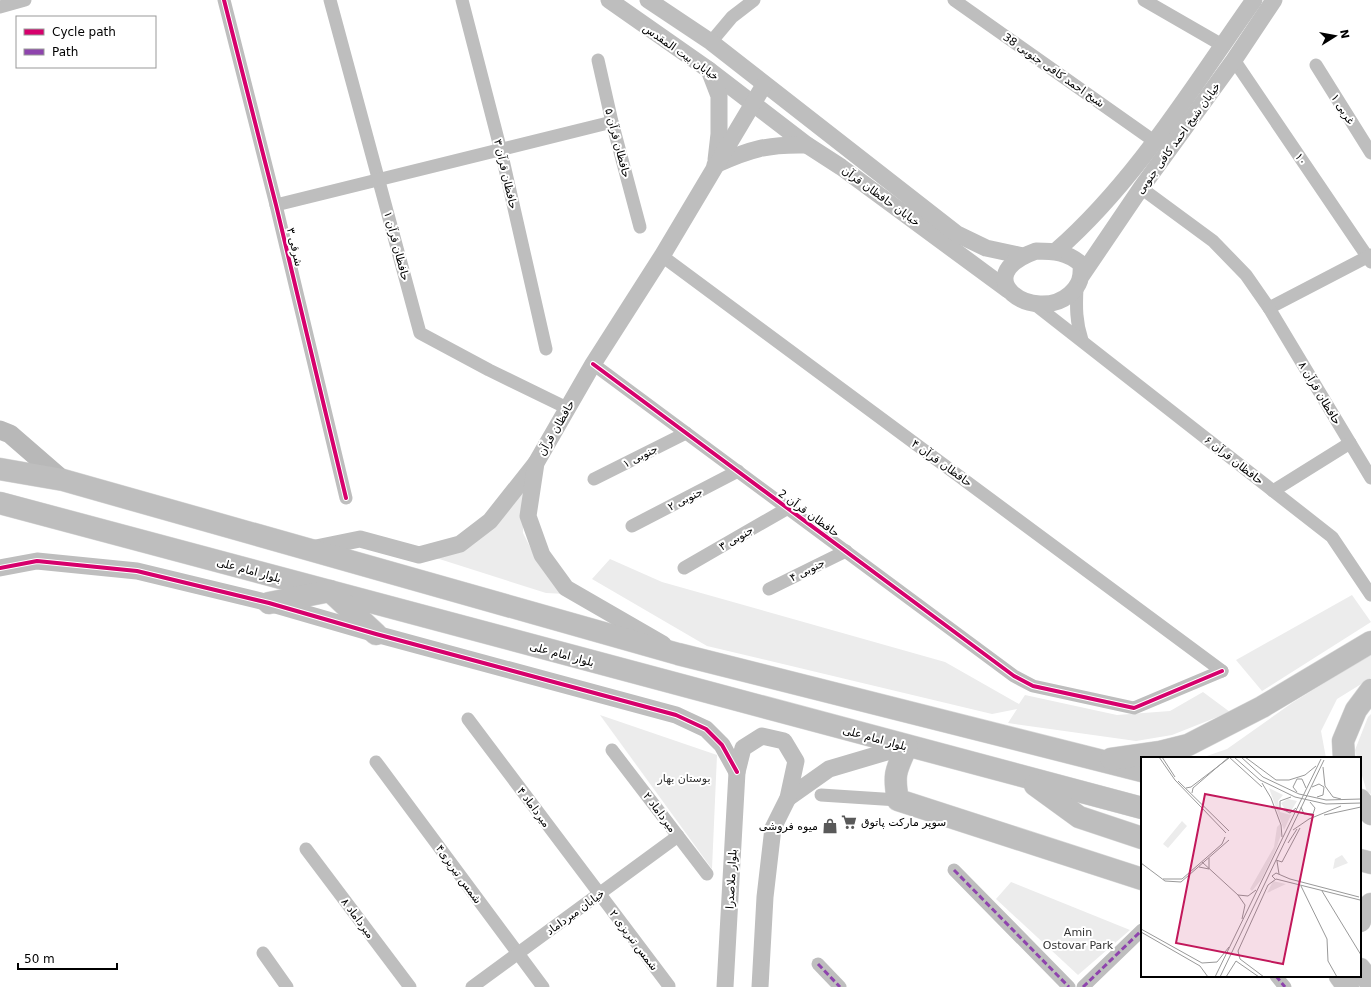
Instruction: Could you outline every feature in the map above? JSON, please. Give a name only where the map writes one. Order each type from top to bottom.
[{"type":"highway","points":[[0,469],[63,480],[678,654],[1141,771]]},
{"type":"highway","name":"بلوار امام علی","points":[[0,503],[1136,808]]},
{"type":"highway","points":[[269,603],[330,591],[376,634]]},
{"type":"highway","points":[[1100,761],[1160,752],[1188,745],[1262,707],[1371,642]]},
{"type":"highway","points":[[1344,757],[1343,741],[1356,710],[1371,690]]},
{"type":"highway","points":[[907,746],[898,765],[894,781],[898,800],[1141,879]]},
{"type":"highway","points":[[1024,777],[1079,817],[1141,838]]},
{"type":"highway","points":[[1361,801],[1371,814]]},
{"type":"highway","points":[[1361,826],[1371,829]]},
{"type":"highway","points":[[1361,860],[1371,863]]},
{"type":"highway","points":[[1361,918],[1362,914],[1371,904]]},
{"type":"highway","points":[[1361,970],[1371,983]]},
{"type":"highway","points":[[1341,977],[1348,987]]},
{"type":"main road","points":[[0,430],[10,434],[63,480]]},
{"type":"street","points":[[0,7],[25,0]]},
{"type":"street","name":"۳ شرقی","points":[[224,0],[276,205],[346,498]]},
{"type":"street","name":"حافظان قرآن ۱","points":[[330,0],[380,180],[420,333],[489,370],[568,408]]},
{"type":"street","name":"حافظان قرآن ۳","points":[[462,0],[501,151],[546,349]]},
{"type":"street","name":"خیابان بیت المقدس","points":[[608,0],[709,70],[752,104]]},
{"type":"street","points":[[711,42],[732,17],[754,0]]},
{"type":"street","name":"شیخ احمد کافی جنوبی 38","points":[[954,0],[1154,141]]},
{"type":"street","points":[[1144,0],[1222,45]]},
{"type":"street","name":"خیابان شیخ احمد کافی جنوبی","points":[[1056,250],[1080,230],[1109,198],[1154,141],[1254,0]]},
{"type":"street","name":"خیابان شیخ احمد کافی جنوبی","points":[[1079,282],[1141,188],[1234,60],[1274,0]]},
{"type":"street","points":[[653,2],[711,42],[764,85]]},
{"type":"street","name":"حافظان قرآن ۵","points":[[598,60],[612,122],[640,227]]},
{"type":"street","name":"۱۰","points":[[1234,60],[1370,258]]},
{"type":"street","name":"۱ غربی","points":[[1316,65],[1371,153]]},
{"type":"street","name":"حافظان قرآن","points":[[709,70],[719,96],[719,134],[715,165]]},
{"type":"street","name":"حافظان قرآن","points":[[678,654],[566,588],[542,555],[528,516],[536,463],[593,364],[662,256],[764,85]]},
{"type":"street","name":"خیابان حافظان قرآن","points":[[764,85],[957,234],[986,248],[1023,256]]},
{"type":"street","name":"خیابان حافظان قرآن","points":[[752,104],[807,145],[852,175],[1008,290]]},
{"type":"street","points":[[276,205],[501,151],[612,122]]},
{"type":"street","points":[[715,165],[760,148],[780,144],[807,145]]},
{"type":"street","name":"حافظان قرآن ۸","points":[[1141,188],[1213,241],[1246,275],[1269,308],[1371,478]]},
{"type":"street","points":[[1079,282],[1063,300],[1047,304],[1033,303],[1020,298],[1008,290],[1005,278],[1008,266],[1023,256],[1036,251],[1056,250],[1073,257],[1081,264],[1079,282],[1075,310],[1077,325],[1082,340]]},
{"type":"street","name":"حافظان قرآن ۴","points":[[662,256],[1222,670]]},
{"type":"street","points":[[1269,308],[1370,258]]},
{"type":"street","name":"حافظان قرآن ۶","points":[[1033,303],[1332,537],[1371,595]]},
{"type":"street","name":"حافظان قرآن 2","points":[[593,364],[1014,676],[1033,686],[1134,708],[1222,670]]},
{"type":"street","name":"جنوبی ۱","points":[[594,479],[686,433]]},
{"type":"street","points":[[1273,491],[1350,443]]},
{"type":"street","points":[[307,550],[360,539],[419,555],[460,544],[490,521],[536,463]]},
{"type":"street","name":"جنوبی ۲","points":[[632,526],[738,472]]},
{"type":"street","name":"جنوبی ۳","points":[[684,568],[788,508]]},
{"type":"street","name":"جنوبی ۴","points":[[769,589],[846,551]]},
{"type":"street","points":[[0,568],[37,561],[137,571],[269,603],[376,634],[676,715],[706,729],[722,745],[737,772]]},
{"type":"street","name":"میرداماد ۴","points":[[468,719],[600,894]]},
{"type":"street","name":"بلوار ملاصدرا","points":[[725,987],[737,772],[743,748],[762,736],[784,741],[796,761],[788,798]]},
{"type":"street","points":[[760,987],[765,897],[774,828],[788,798],[829,769],[907,746]]},
{"type":"street","name":"میرداماد ۲","points":[[612,750],[707,874]]},
{"type":"street","name":"شمس تیریزی۴","points":[[376,762],[543,987]]},
{"type":"street","points":[[821,795],[898,800]]},
{"type":"street","name":"خیابان میرداماد","points":[[472,987],[678,836]]},
{"type":"street","name":"میرداماد ۸","points":[[306,849],[410,987]]},
{"type":"street","points":[[954,870],[1069,987]]},
{"type":"street","name":"شمس تبریزی ۲","points":[[600,894],[669,986]]},
{"type":"street","points":[[1083,987],[1141,931]]},
{"type":"street","points":[[263,953],[287,987]]},
{"type":"street","points":[[818,964],[840,987]]},
{"type":"street","points":[[1277,977],[1285,987]]},
{"type":"green space","points":[[524,488],[523,533],[539,565],[566,594],[546,593],[433,557]]},
{"type":"green space","points":[[610,559],[662,582],[945,662],[1019,704],[1025,695],[1117,715],[1170,711],[1203,692],[1230,712],[1172,735],[1136,741],[1008,723],[1017,709],[992,714],[707,646],[592,579]]},
{"type":"green space","points":[[1352,595],[1371,622],[1262,691],[1236,660]]},
{"type":"green space","points":[[1371,654],[1371,678],[1337,699],[1321,731],[1326,757],[1204,757],[1227,749],[1292,703]]},
{"type":"green space","points":[[1371,714],[1371,794],[1367,792],[1361,772],[1361,757],[1357,757],[1355,750],[1368,717]]},
{"type":"green space","name":"بوستان بهار","points":[[600,715],[717,755],[712,869]]},
{"type":"green space","name":"Amin Ostovar Park","points":[[1011,882],[1130,930],[1078,975],[996,899]]},
{"type":"marked path","points":[[954,870],[1069,987]]},
{"type":"marked path","points":[[1083,987],[1141,931]]},
{"type":"marked path","points":[[818,964],[840,987]]},
{"type":"marked path","points":[[1277,977],[1285,987]]},
{"type":"cycle path","points":[[224,0],[276,205],[346,498]]},
{"type":"cycle path","points":[[593,364],[1014,676],[1033,686],[1134,708],[1222,671]]},
{"type":"cycle path","points":[[0,568],[37,561],[137,571],[269,603],[376,634],[676,715],[706,729],[722,745],[737,772]]},
{"type":"place","name":"سوپر مارکت پاتوق","points":[[849,822]]},
{"type":"place","name":"میوه فروشی","points":[[830,826]]}]
